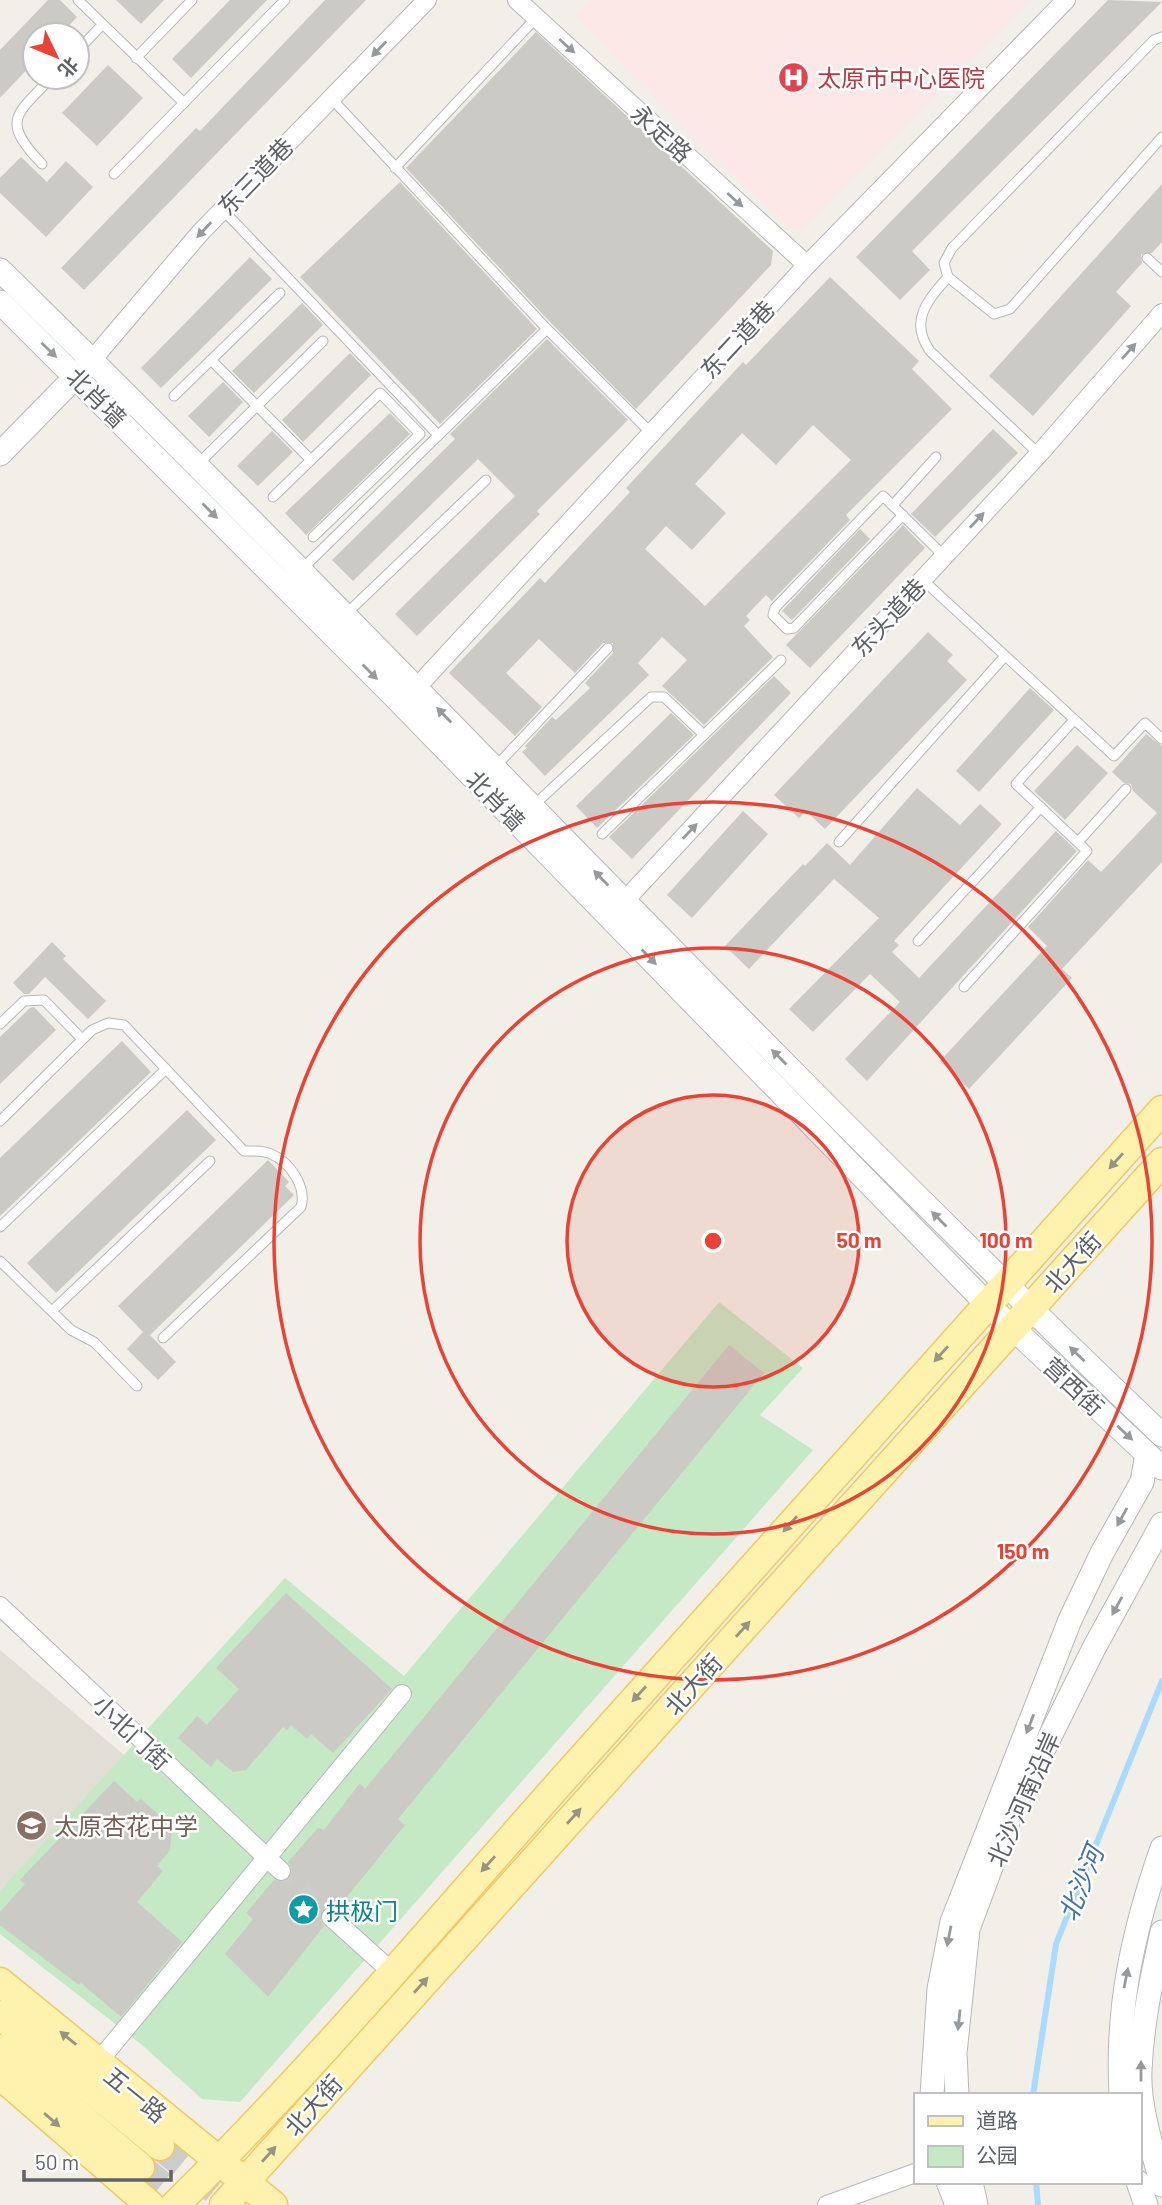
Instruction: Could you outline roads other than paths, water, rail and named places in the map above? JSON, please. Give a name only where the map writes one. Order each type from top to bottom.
[{"type":"main road","points":[[175,2205],[219,2162],[392,1972],[1162,1110]]},
{"type":"main road","name":"北大街","points":[[224,2205],[1162,1162]]},
{"type":"main road","name":"五一路","points":[[0,1982],[273,2205]]},
{"type":"main road","name":"五一路","points":[[0,2015],[160,2146]]},
{"type":"main road","points":[[0,2049],[140,2166]]},
{"type":"main road","points":[[0,2075],[150,2205]]},
{"type":"street","name":"东三道巷","points":[[84,368],[223,210],[427,0]]},
{"type":"street","name":"永定路","points":[[517,0],[803,262]]},
{"type":"street","name":"东二道巷","points":[[413,683],[647,429],[1051,0]]},
{"type":"street","name":"东二道巷","points":[[803,262],[1066,0]]},
{"type":"street","points":[[0,270],[84,368],[197,465],[494,767],[532,807],[617,910]]},
{"type":"street","name":"北肖墙","points":[[0,302],[84,368],[995,1294]]},
{"type":"street","name":"东头道巷","points":[[617,910],[1039,454],[1162,313]]},
{"type":"street","points":[[0,454],[84,368]]},
{"type":"street","name":"营西街","points":[[995,1294],[1155,1461]]},
{"type":"street","name":"营西街","points":[[1021,1319],[1162,1435]]},
{"type":"street","points":[[932,2093],[939,1989],[952,1923],[1070,1620],[1102,1553],[1155,1461]]},
{"type":"street","name":"北沙河南沿岸","points":[[957,2093],[955,2053],[968,1929],[1009,1819],[1094,1648],[1162,1524]]},
{"type":"street","name":"小北门街","points":[[0,1606],[281,1871]]},
{"type":"street","points":[[98,2062],[402,1694]]},
{"type":"street","points":[[1121,2093],[1118,2045],[1124,1985],[1139,1922],[1162,1849]]},
{"type":"street","points":[[331,1917],[392,1972]]},
{"type":"street","points":[[1162,1932],[1149,1994],[1139,2072],[1150,2143],[1162,2185]]},
{"type":"street","points":[[827,2205],[914,2173]]},
{"type":"street","points":[[949,2184],[957,2205]]},
{"type":"street","points":[[971,2184],[976,2205]]},
{"type":"street","points":[[1139,2184],[1146,2205]]},
{"type":"lane","points":[[136,58],[192,0]]},
{"type":"lane","points":[[114,174],[285,0]]},
{"type":"lane","points":[[83,2],[102,25],[184,103]]},
{"type":"lane","points":[[395,168],[536,18]]},
{"type":"lane","points":[[91,36],[102,25]]},
{"type":"lane","points":[[1162,37],[1154,40],[952,248],[944,263],[948,277],[983,309],[995,314],[1010,309],[1162,137]]},
{"type":"lane","points":[[39,91],[21,110],[16,127],[20,140],[42,164]]},
{"type":"lane","points":[[331,98],[547,329],[647,429]]},
{"type":"lane","points":[[223,210],[438,435]]},
{"type":"lane","points":[[1147,258],[1162,272]]},
{"type":"lane","points":[[948,277],[924,304],[919,323],[922,340],[930,351],[1039,454]]},
{"type":"lane","points":[[174,396],[280,293]]},
{"type":"lane","points":[[301,570],[547,329]]},
{"type":"lane","points":[[197,465],[323,341]]},
{"type":"lane","points":[[211,360],[311,460]]},
{"type":"lane","points":[[273,497],[380,393],[420,434],[313,537]]},
{"type":"lane","points":[[892,505],[936,457]]},
{"type":"lane","points":[[345,615],[486,480]]},
{"type":"lane","points":[[903,515],[794,628],[787,629],[773,615],[775,608],[883,496],[903,515],[944,556]]},
{"type":"lane","points":[[923,580],[1114,756],[1145,723],[1162,738]]},
{"type":"lane","points":[[494,767],[608,648]]},
{"type":"lane","points":[[839,842],[1005,656]]},
{"type":"lane","points":[[602,834],[781,660]]},
{"type":"lane","points":[[532,807],[651,697],[664,697],[704,735]]},
{"type":"lane","points":[[964,987],[1087,851],[1016,785],[1074,720]]},
{"type":"lane","points":[[1078,842],[1126,789]]},
{"type":"lane","points":[[918,941],[1041,807]]},
{"type":"lane","points":[[0,1024],[24,1001],[44,1000],[82,1039]]},
{"type":"lane","points":[[0,1121],[92,1030],[108,1023],[124,1025],[244,1151],[271,1153],[299,1180],[304,1195],[301,1207],[163,1338]]},
{"type":"lane","points":[[0,1227],[166,1069]]},
{"type":"lane","points":[[52,1311],[210,1161]]},
{"type":"lane","points":[[0,1261],[71,1330],[94,1342],[137,1386]]},
{"type":"waterway","name":"北沙河","points":[[1033,2093],[1056,1944],[1162,1681]]},
{"type":"waterway","name":"北沙河","points":[[1036,2184],[1038,2205]]},
{"type":"tunnel","points":[[281,1871],[331,1917]]},
{"type":"tunnel","points":[[160,2146],[233,2205]]},
{"type":"tunnel","points":[[140,2167],[185,2205]]},
{"type":"place","name":"太原市中心医院","points":[[794,77]]},
{"type":"place","name":"太原杏花中学","points":[[31,1825]]},
{"type":"place","name":"拱极门","points":[[303,1910]]}]
